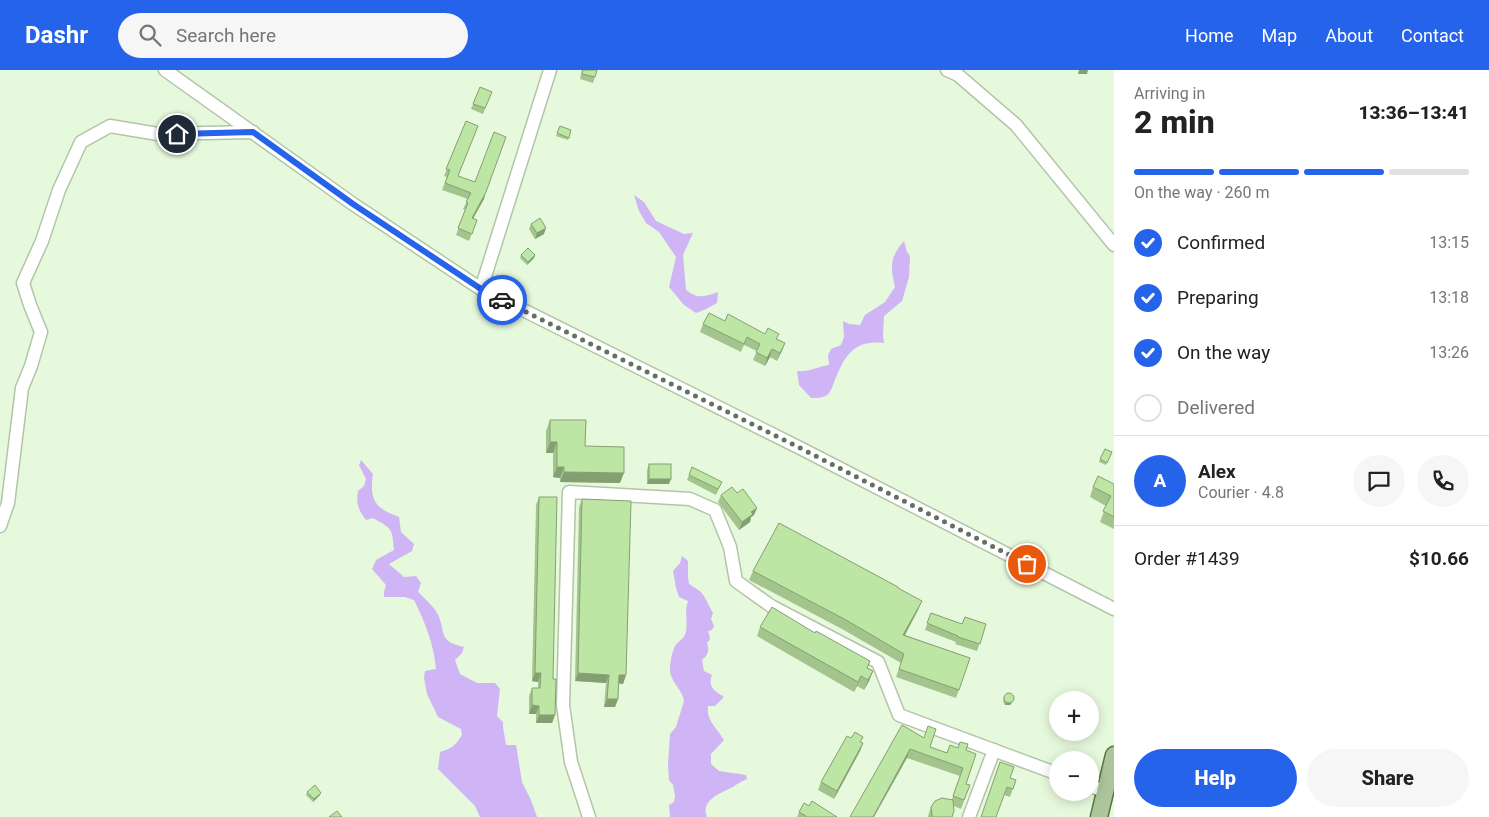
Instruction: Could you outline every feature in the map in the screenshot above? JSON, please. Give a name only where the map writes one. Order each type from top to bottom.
[{"type":"main road","points":[[1099,786],[1114,755]]},
{"type":"main road","points":[[1098,801],[1099,817]]},
{"type":"street","points":[[165,70],[353,204],[481,289],[809,452],[1114,608]]},
{"type":"street","points":[[481,289],[550,70]]},
{"type":"street","points":[[947,70],[958,75],[1016,125],[1114,244]]},
{"type":"street","points":[[0,526],[8,503],[22,388],[41,332],[23,283],[42,241],[59,190],[81,142],[110,126],[158,134],[253,132]]},
{"type":"street","points":[[589,817],[571,762],[563,705],[569,492],[690,499],[715,510],[730,547],[736,581],[770,606],[878,662],[899,715],[1049,771]]},
{"type":"street","points":[[970,817],[994,750]]},
{"type":"shaded area","points":[[634,195],[644,202],[656,221],[684,234],[693,233],[683,255],[686,290],[694,295],[701,296],[718,292],[717,303],[696,313],[684,305],[669,287],[676,257],[659,232],[646,223],[639,211]]},
{"type":"shaded area","points":[[904,241],[910,256],[909,277],[902,301],[884,316],[884,343],[867,343],[854,349],[845,359],[829,393],[823,397],[811,398],[799,385],[797,371],[829,365],[828,355],[831,349],[841,345],[844,337],[843,321],[849,324],[860,325],[865,315],[885,302],[895,287],[892,262]]},
{"type":"shaded area","points":[[361,460],[373,474],[372,490],[376,502],[384,510],[399,517],[401,532],[414,544],[412,551],[389,564],[404,577],[416,576],[421,583],[418,592],[437,613],[446,638],[455,645],[464,647],[462,653],[455,660],[460,674],[477,683],[495,683],[500,689],[497,716],[503,722],[506,745],[516,745],[522,782],[537,817],[480,817],[475,806],[438,769],[440,752],[455,744],[462,735],[461,729],[438,717],[427,694],[424,678],[425,671],[436,669],[435,660],[428,634],[414,600],[405,597],[384,597],[386,585],[372,569],[376,560],[394,550],[390,530],[373,518],[366,520],[359,510],[358,491],[364,486],[366,479],[359,465]]},
{"type":"shaded area","points":[[682,556],[688,561],[689,584],[702,593],[713,613],[711,619],[714,626],[712,630],[708,631],[710,638],[707,642],[708,652],[702,660],[704,671],[712,675],[712,687],[723,696],[715,706],[708,706],[708,711],[710,720],[724,740],[711,754],[711,764],[719,771],[746,775],[747,779],[713,798],[706,806],[707,817],[670,817],[669,805],[674,802],[675,796],[673,785],[669,780],[670,734],[676,727],[684,701],[672,678],[670,669],[674,648],[684,636],[686,627],[688,601],[679,597],[673,571],[680,563]]},
{"type":"building","points":[[583,70],[597,70],[595,77],[582,74]]},
{"type":"building","points":[[480,87],[492,92],[485,108],[473,104]]},
{"type":"building","points":[[466,121],[478,126],[458,176],[475,182],[494,132],[506,137],[486,192],[472,218],[477,220],[472,234],[458,228],[468,203],[466,202],[471,193],[445,183],[450,170],[446,169]]},
{"type":"building","points":[[560,126],[571,130],[569,138],[557,133]]},
{"type":"building","points":[[540,218],[546,228],[537,233],[531,224]]},
{"type":"building","points":[[528,248],[535,255],[528,262],[521,255]]},
{"type":"building","points":[[709,313],[725,321],[728,314],[765,334],[768,328],[779,334],[776,339],[785,343],[780,353],[772,349],[767,358],[756,352],[760,344],[747,337],[744,344],[703,324]]},
{"type":"building","points":[[550,420],[586,420],[585,446],[624,447],[624,473],[564,472],[564,467],[557,467],[557,442],[550,442]]},
{"type":"building","points":[[1105,449],[1112,452],[1107,463],[1100,459]]},
{"type":"building","points":[[649,464],[671,464],[671,479],[649,479]]},
{"type":"building","points":[[692,467],[722,482],[718,489],[689,475]]},
{"type":"building","points":[[1098,476],[1114,484],[1114,517],[1103,511],[1111,496],[1093,487]]},
{"type":"building","points":[[732,487],[737,493],[743,489],[757,508],[751,512],[753,514],[742,522],[721,495]]},
{"type":"building","points":[[539,497],[557,497],[553,679],[556,679],[555,715],[539,715],[539,706],[532,705],[532,688],[540,688],[541,673],[535,673]]},
{"type":"building","points":[[582,499],[631,501],[626,675],[619,675],[618,699],[607,699],[609,675],[578,673]]},
{"type":"building","points":[[779,523],[922,601],[903,635],[970,658],[959,690],[899,669],[904,654],[846,620],[753,571]]},
{"type":"building","points":[[772,607],[815,633],[816,631],[870,661],[867,668],[873,671],[868,680],[861,676],[858,682],[760,627]]},
{"type":"building","points":[[931,613],[962,624],[965,617],[986,624],[980,644],[958,637],[927,623]]},
{"type":"building","points":[[1009,693],[1014,698],[1009,703],[1004,698]]},
{"type":"building","points":[[902,725],[924,738],[928,726],[936,729],[930,747],[947,753],[950,745],[958,748],[960,742],[968,744],[966,750],[976,754],[966,784],[970,785],[964,800],[953,796],[963,768],[910,749],[873,817],[850,817]]},
{"type":"building","points":[[855,732],[863,737],[860,742],[863,743],[837,791],[821,782],[847,736],[851,738]]},
{"type":"building","points":[[1000,762],[1014,767],[1010,778],[1016,780],[1013,789],[1007,787],[996,817],[981,817]]},
{"type":"building","points":[[315,785],[321,793],[314,799],[307,792]]},
{"type":"building","points":[[942,798],[953,800],[954,811],[952,817],[933,817],[931,807],[935,801]]},
{"type":"building","points":[[812,801],[837,817],[805,817],[799,812],[804,803],[809,806]]},
{"type":"building","points":[[337,811],[342,817],[329,817]]},
{"type":"way so far","points":[[502,300],[800,448],[1027,564]]},
{"type":"route","points":[[177,134],[253,132],[353,204],[481,289],[502,300]]}]
